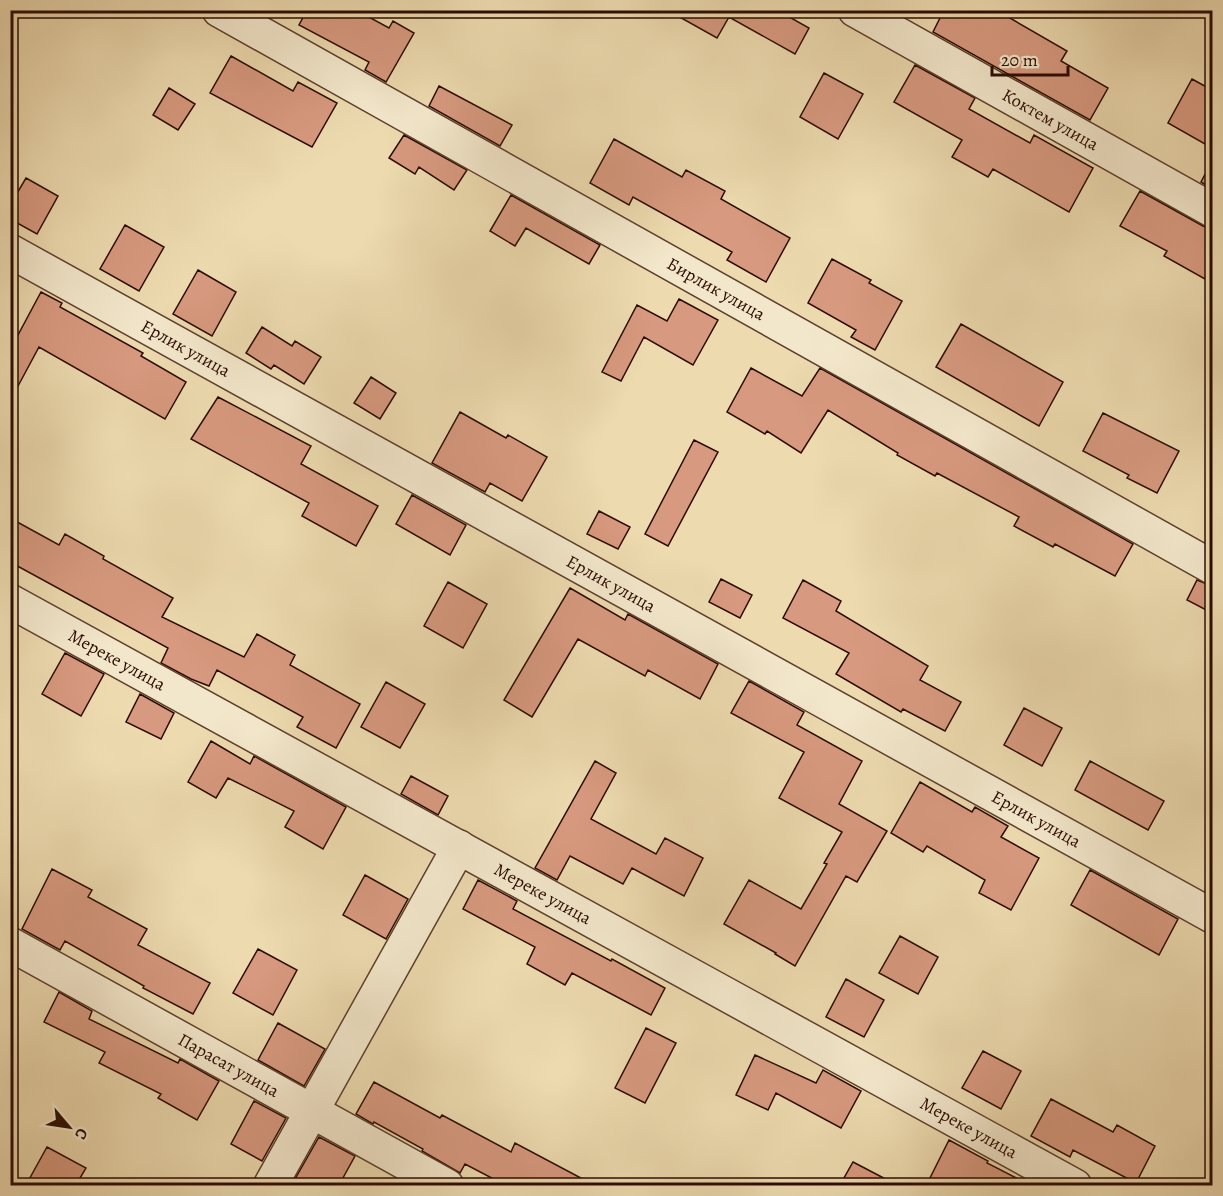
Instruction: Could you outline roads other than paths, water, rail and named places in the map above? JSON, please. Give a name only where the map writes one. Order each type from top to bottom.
[{"type":"street","name":"Бирлик улица","points":[[219,10],[1212,567]]},
{"type":"street","name":"Коктем улица","points":[[855,10],[1212,210]]},
{"type":"street","name":"Ерлик улица","points":[[10,251],[1212,915]]},
{"type":"street","name":"Мереке улица","points":[[10,601],[1076,1185]]},
{"type":"street","points":[[270,1185],[459,847]]},
{"type":"street","name":"Парасат улица","points":[[10,944],[447,1185]]}]
